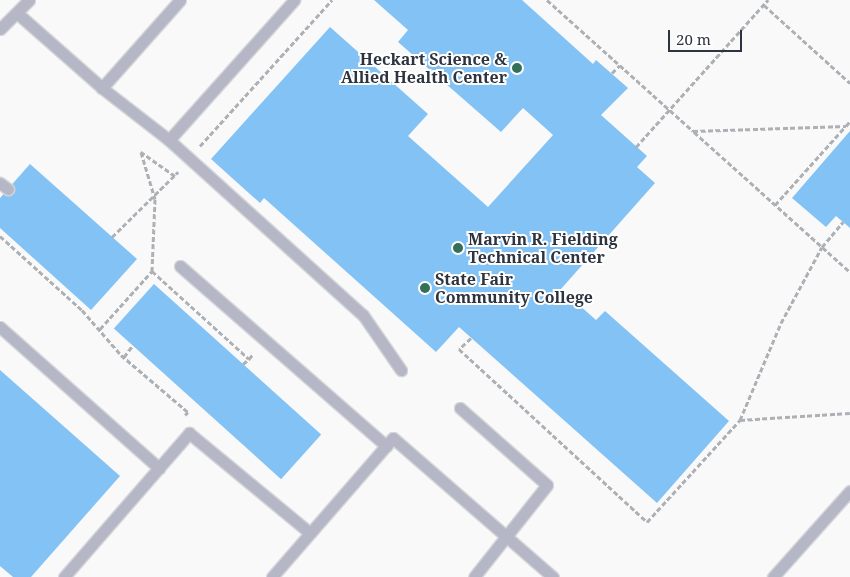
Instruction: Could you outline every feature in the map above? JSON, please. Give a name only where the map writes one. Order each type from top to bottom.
[{"type":"lane","points":[[0,29],[29,0]]},
{"type":"lane","points":[[102,88],[180,0]]},
{"type":"lane","points":[[168,140],[294,0]]},
{"type":"lane","points":[[17,13],[102,88],[168,140],[363,315],[401,370]]},
{"type":"lane","points":[[180,266],[386,446]]},
{"type":"lane","points":[[0,326],[159,468]]},
{"type":"lane","points":[[460,408],[547,485],[508,538],[474,577]]},
{"type":"lane","points":[[64,577],[189,433],[310,533]]},
{"type":"lane","points":[[272,577],[393,438],[553,577]]},
{"type":"lane","points":[[773,577],[850,491]]},
{"type":"path","points":[[112,238],[155,198],[332,0]]},
{"type":"path","points":[[547,0],[850,272]]},
{"type":"path","points":[[636,147],[669,108],[768,0]]},
{"type":"path","points":[[764,5],[850,83]]},
{"type":"path","points":[[612,74],[620,65]]},
{"type":"path","points":[[775,205],[850,121]]},
{"type":"path","points":[[693,131],[846,126]]},
{"type":"path","points":[[155,198],[141,152],[175,176]]},
{"type":"path","points":[[471,338],[459,349],[647,522],[740,420],[780,323],[822,247],[843,222]]},
{"type":"path","points":[[0,236],[100,329],[152,271]]},
{"type":"path","points":[[124,357],[133,345]]},
{"type":"path","points":[[243,364],[249,358]]},
{"type":"path","points":[[740,420],[850,412]]},
{"type":"building","name":"Marvin R. Fielding Technical Center","points":[[374,0],[522,0],[593,64],[596,60],[628,88],[601,115],[647,156],[637,167],[655,183],[561,289],[596,320],[605,311],[729,421],[657,503],[459,327],[436,352],[264,198],[260,203],[211,159],[330,27],[428,114],[408,136],[488,207],[553,135],[523,108],[501,132],[398,42],[408,30]]},
{"type":"building","points":[[850,131],[850,228],[836,216],[826,227],[792,198]]},
{"type":"building","points":[[30,164],[137,259],[91,310],[0,228],[0,198]]},
{"type":"building","points":[[154,284],[321,435],[281,479],[114,329]]},
{"type":"building","points":[[0,370],[120,476],[31,577],[13,577],[0,566]]},
{"type":"place","name":"Heckart Science & Allied Health Center","points":[[517,68]]},
{"type":"place","name":"Marvin R. Fielding Technical Center","points":[[458,248]]},
{"type":"place","name":"State Fair Community College","points":[[425,288]]}]
